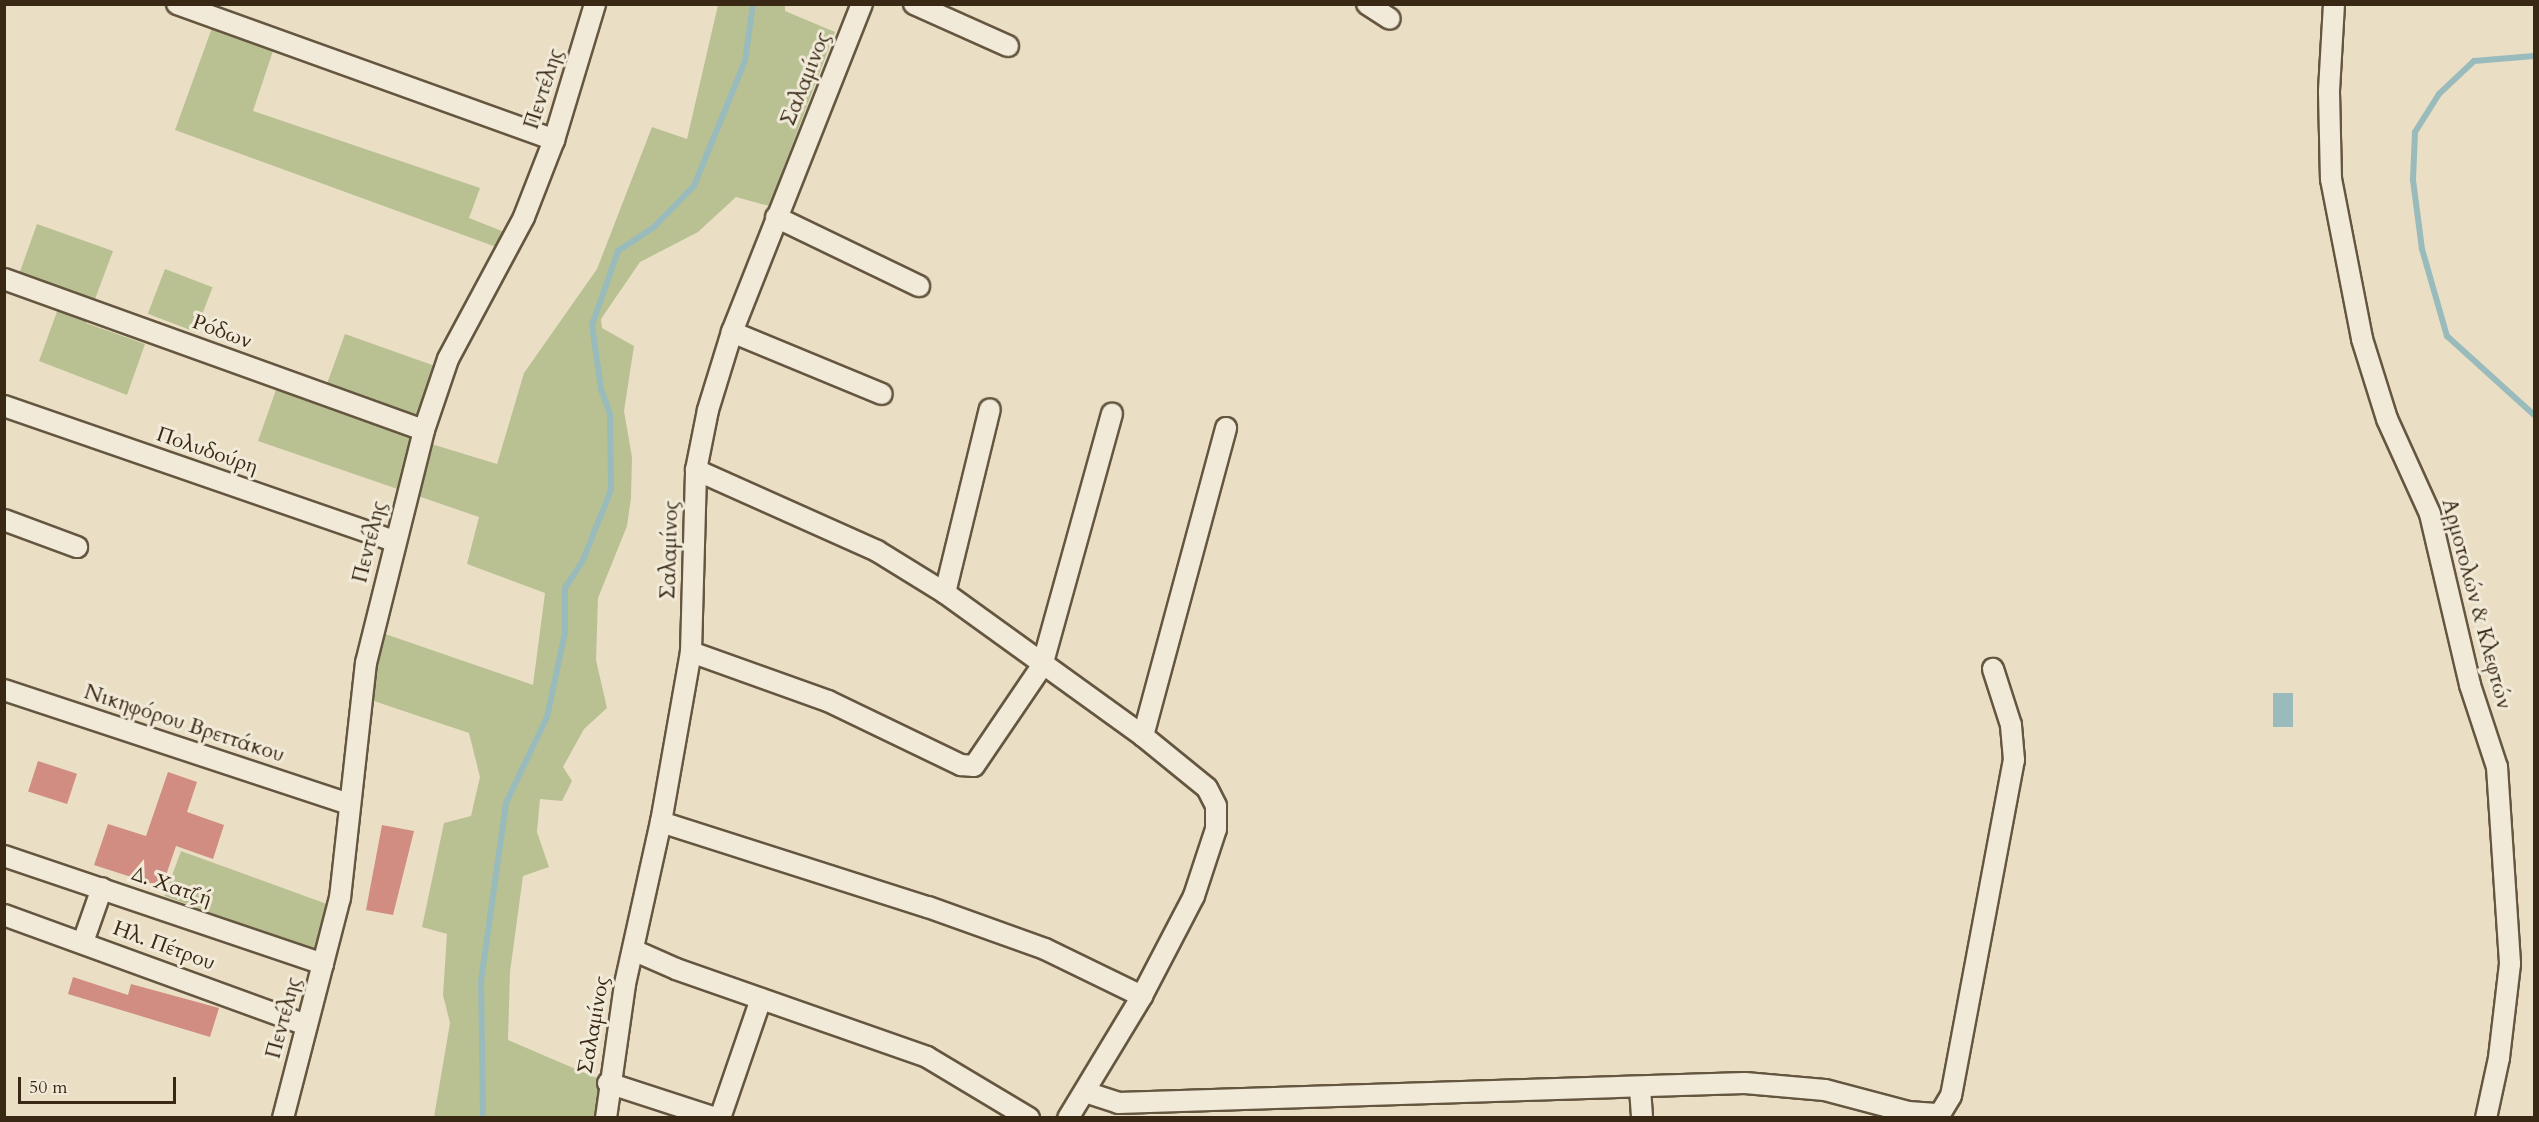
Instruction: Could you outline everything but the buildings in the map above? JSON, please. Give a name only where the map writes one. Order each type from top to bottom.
[{"type":"street","points":[[177,4],[554,140]]},
{"type":"street","name":"Σαλαμίνος","points":[[606,1118],[608,1083],[633,950],[661,822],[691,652],[696,471],[718,368],[862,4]]},
{"type":"street","points":[[914,4],[1008,46]]},
{"type":"street","points":[[1367,4],[1390,19]]},
{"type":"street","name":"Αρμοτολών & Κλεφτών","points":[[2334,4],[2329,92],[2331,179],[2362,339],[2387,418],[2430,514],[2470,685],[2498,767],[2510,964],[2499,1058],[2486,1118]]},
{"type":"street","name":"Πεντέλης","points":[[283,1118],[340,898],[348,804],[366,663],[393,541],[447,358],[524,217],[554,140],[588,6]]},
{"type":"street","points":[[776,217],[919,286]]},
{"type":"street","name":"Ρόδων","points":[[4,279],[424,430]]},
{"type":"street","points":[[732,332],[882,394]]},
{"type":"street","name":"Πολυδούρη","points":[[4,406],[393,541]]},
{"type":"street","points":[[945,593],[990,409]]},
{"type":"street","points":[[691,652],[828,701],[961,765],[974,766],[1042,666],[1112,414]]},
{"type":"street","points":[[1143,736],[1226,428]]},
{"type":"street","points":[[696,471],[877,551],[945,593],[1042,666],[1143,736],[1207,788],[1216,806],[1216,828],[1194,896],[1142,996],[1068,1118]]},
{"type":"street","points":[[4,520],[77,547]]},
{"type":"street","points":[[1085,1092],[1118,1103],[1785,1084],[1940,1114],[1951,1096],[2014,760],[2011,725],[1993,669]]},
{"type":"street","name":"Νικηφόρου Βρεττάκου","points":[[4,690],[348,804]]},
{"type":"street","points":[[661,822],[950,914],[1045,949],[1142,996]]},
{"type":"street","name":"Δ. Χατζή","points":[[4,856],[323,964]]},
{"type":"street","points":[[83,942],[102,888]]},
{"type":"street","name":"Ηλ. Πέτρου","points":[[4,915],[307,1025]]},
{"type":"street","points":[[633,950],[761,999],[927,1057],[1029,1118]]},
{"type":"street","points":[[608,1083],[718,1118],[761,999]]},
{"type":"street","points":[[1640,1088],[1642,1118]]},
{"type":"green space","points":[[718,5],[785,5],[785,11],[835,32],[769,206],[736,197],[698,232],[640,262],[601,319],[602,328],[634,346],[624,411],[632,457],[631,498],[627,526],[598,598],[596,660],[607,708],[584,729],[563,767],[572,781],[562,801],[540,799],[537,832],[549,867],[523,876],[510,972],[508,1040],[599,1079],[596,1117],[434,1117],[450,1023],[443,995],[447,934],[422,927],[444,823],[471,816],[480,777],[469,733],[356,695],[365,627],[533,685],[545,593],[467,564],[479,517],[258,441],[277,387],[320,403],[345,334],[435,366],[415,439],[497,464],[524,373],[597,269],[652,127],[687,139]]},
{"type":"green space","points":[[212,28],[274,48],[253,111],[480,188],[469,218],[507,233],[499,248],[175,130]]},
{"type":"green space","points":[[37,224],[113,251],[86,323],[145,344],[127,395],[39,361],[63,295],[18,277]]},
{"type":"green space","points":[[165,269],[213,287],[195,332],[148,314]]},
{"type":"green space","points":[[181,851],[343,910],[326,955],[165,896]]},
{"type":"water","points":[[2273,693],[2293,693],[2293,727],[2273,727]]},
{"type":"waterway","points":[[483,1118],[481,981],[506,803],[547,717],[565,632],[565,588],[583,560],[611,490],[610,414],[601,389],[592,325],[618,251],[654,227],[694,186],[745,61],[753,4]]},
{"type":"waterway","points":[[2534,56],[2474,61],[2439,94],[2415,132],[2413,180],[2422,249],[2447,336],[2534,415]]}]
